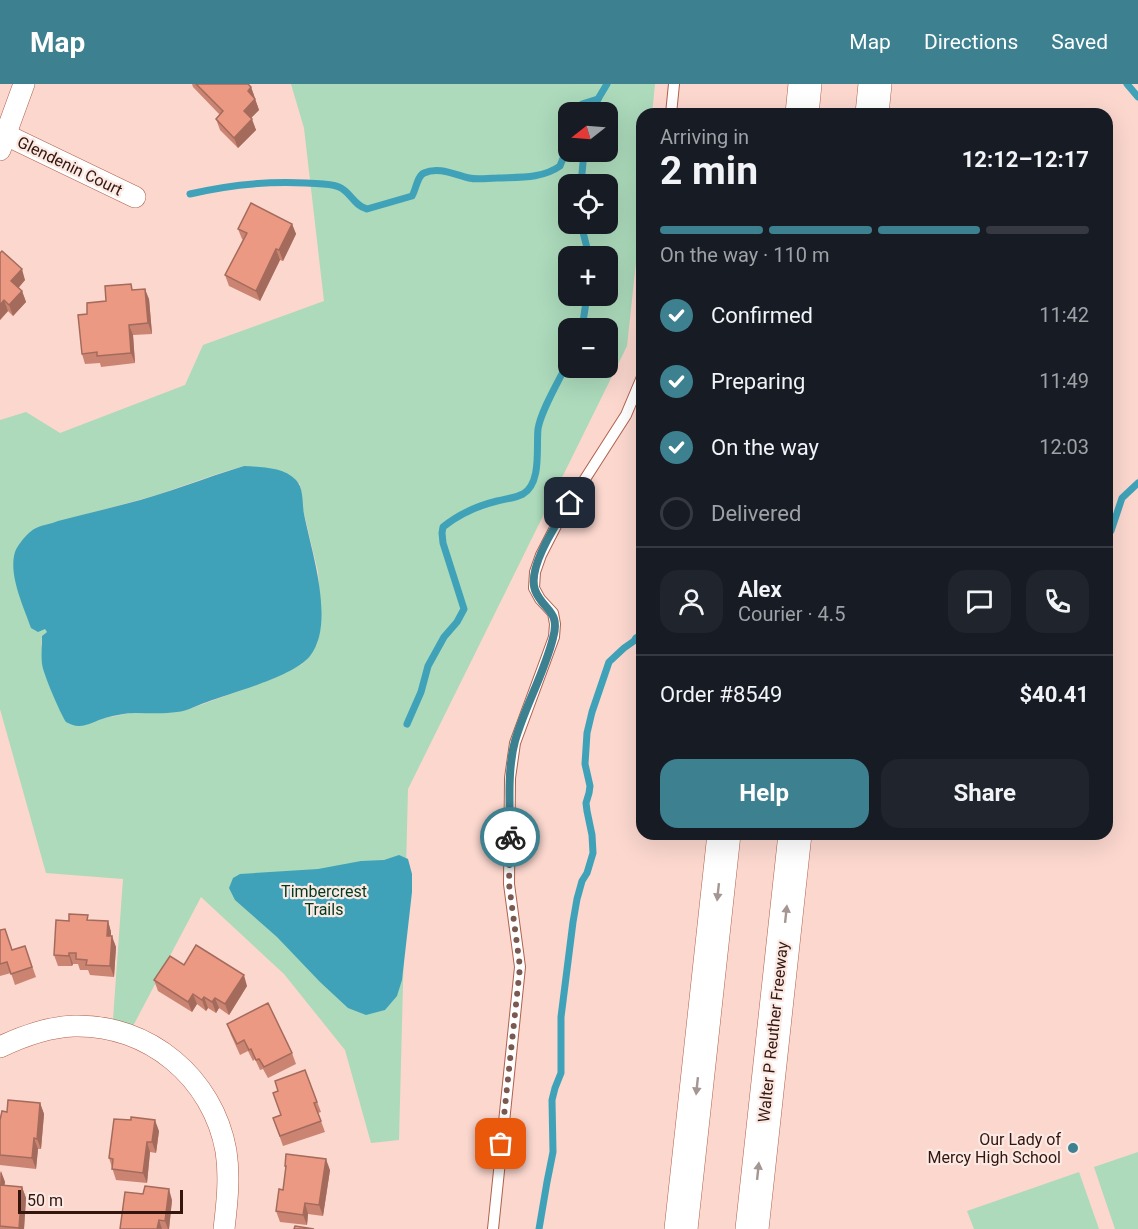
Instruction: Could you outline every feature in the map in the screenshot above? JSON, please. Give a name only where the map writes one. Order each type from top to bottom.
[{"type":"highway","points":[[803,108],[805,84]]},
{"type":"highway","points":[[873,108],[875,84]]},
{"type":"highway","points":[[681,1229],[723,840]]},
{"type":"highway","name":"Walter P Reuther Freeway","points":[[752,1229],[794,840]]},
{"type":"street","points":[[3,143],[24,84]]},
{"type":"street","name":"Glendenin Court","points":[[3,143],[135,197]]},
{"type":"street","points":[[0,1047],[33,1033],[72,1026],[107,1029],[140,1039],[163,1051],[196,1083],[210,1103],[221,1130],[228,1175],[225,1229]]},
{"type":"lane","points":[[672,108],[674,84]]},
{"type":"lane","points":[[493,1229],[520,967],[509,884],[510,778],[515,743],[554,638],[555,624],[553,613],[540,599],[534,588],[535,572],[560,518],[626,415],[636,391]]},
{"type":"green space","name":"Timbercrest Trails","points":[[291,84],[655,84],[653,108],[636,108],[636,263],[627,346],[618,364],[618,318],[558,318],[558,378],[611,378],[408,789],[399,1140],[371,1143],[345,1050],[284,974],[201,897],[133,1026],[113,1019],[123,879],[46,873],[0,709],[0,420],[26,412],[60,433],[185,385],[203,345],[324,301],[304,128]],"holes":[[[244,466],[292,477],[300,484],[302,505],[318,572],[321,624],[317,644],[302,664],[272,679],[192,708],[130,713],[105,718],[42,666],[42,636],[47,632],[20,543],[36,528],[157,495]]]},
{"type":"green space","points":[[1138,1152],[1138,1229],[1115,1229],[1094,1167]]},
{"type":"green space","points":[[1079,1172],[1099,1229],[974,1229],[967,1211]]},
{"type":"water","points":[[244,466],[271,468],[285,472],[299,483],[316,566],[321,606],[321,625],[317,642],[310,656],[302,664],[277,677],[185,710],[167,713],[121,714],[82,726],[66,722],[52,693],[42,664],[42,636],[47,632],[45,629],[38,632],[31,628],[15,581],[13,561],[18,545],[38,527],[140,500]]},
{"type":"water","points":[[399,855],[408,859],[412,874],[402,980],[397,996],[385,1010],[366,1015],[348,1008],[277,937],[235,900],[229,888],[233,878],[240,874],[318,869],[361,861],[384,860]]},
{"type":"building","points":[[196,84],[248,84],[251,87],[248,91],[255,99],[244,111],[252,119],[234,138],[216,119],[223,111]]},
{"type":"building","points":[[251,203],[292,224],[279,250],[276,249],[256,291],[225,275],[247,233],[238,229]]},
{"type":"building","points":[[2,251],[22,269],[11,281],[22,291],[9,305],[4,300],[0,305],[0,253]]},
{"type":"building","points":[[131,284],[132,290],[145,289],[148,323],[129,325],[131,353],[97,356],[97,352],[82,354],[78,315],[87,314],[87,303],[106,301],[105,286]]},
{"type":"building","points":[[69,914],[88,915],[87,920],[108,921],[107,936],[112,936],[110,966],[86,965],[87,960],[76,959],[76,953],[69,953],[69,956],[54,955],[56,920],[69,921]]},
{"type":"building","points":[[5,929],[12,950],[25,946],[32,967],[11,974],[7,962],[0,964],[0,930]]},
{"type":"building","points":[[196,945],[244,975],[225,1004],[215,998],[212,1002],[204,997],[202,1000],[193,994],[188,1002],[154,980],[170,956],[184,965]]},
{"type":"building","points":[[268,1003],[292,1053],[264,1067],[259,1059],[256,1060],[244,1040],[237,1044],[227,1024]]},
{"type":"building","points":[[305,1070],[317,1102],[314,1103],[321,1121],[280,1136],[273,1118],[281,1115],[273,1093],[278,1091],[275,1081]]},
{"type":"building","points":[[8,1100],[40,1103],[37,1139],[34,1138],[32,1158],[0,1155],[0,1120],[2,1111],[7,1112]]},
{"type":"building","points":[[131,1117],[155,1120],[152,1142],[147,1142],[143,1173],[112,1169],[113,1159],[109,1158],[114,1119],[131,1120]]},
{"type":"building","points":[[286,1154],[326,1159],[319,1205],[305,1203],[303,1215],[276,1211],[279,1189],[283,1190]]},
{"type":"building","points":[[0,1185],[22,1187],[19,1228],[0,1226]]},
{"type":"building","points":[[145,1186],[169,1189],[165,1221],[159,1220],[157,1229],[120,1229],[125,1192],[143,1194]]},
{"type":"building","points":[[295,1226],[314,1229],[294,1229]]},
{"type":"waterway","points":[[597,102],[607,84]]},
{"type":"waterway","points":[[1127,84],[1138,97]]},
{"type":"waterway","points":[[588,102],[598,99]]},
{"type":"waterway","points":[[190,194],[262,183],[323,184],[343,189],[359,205],[367,209],[412,196],[420,177],[430,171],[441,171],[476,179],[521,177],[546,173],[560,166],[562,162]]},
{"type":"waterway","points":[[582,174],[583,162]]},
{"type":"waterway","points":[[584,234],[586,246]]},
{"type":"waterway","points":[[584,318],[585,306]]},
{"type":"waterway","points":[[407,724],[421,692],[428,666],[444,637],[457,622],[464,609],[443,543],[443,527],[468,511],[523,494],[529,489],[536,473],[540,421],[560,378]]},
{"type":"waterway","points":[[1113,525],[1122,498],[1138,483]]},
{"type":"waterway","points":[[539,1229],[553,1152],[552,1100],[561,1073],[561,1017],[573,922],[582,881],[593,853],[586,803],[590,786],[585,764],[587,733],[609,662],[636,638]]},
{"type":"way so far","points":[[501,1144],[520,967],[509,884],[510,837]]},
{"type":"place","name":"Our Lady of Mercy High School","points":[[1073,1148]]},
{"type":"route","points":[[510,837],[510,778],[515,743],[554,638],[553,613],[540,599],[534,588],[535,572],[541,555],[570,503]]}]
